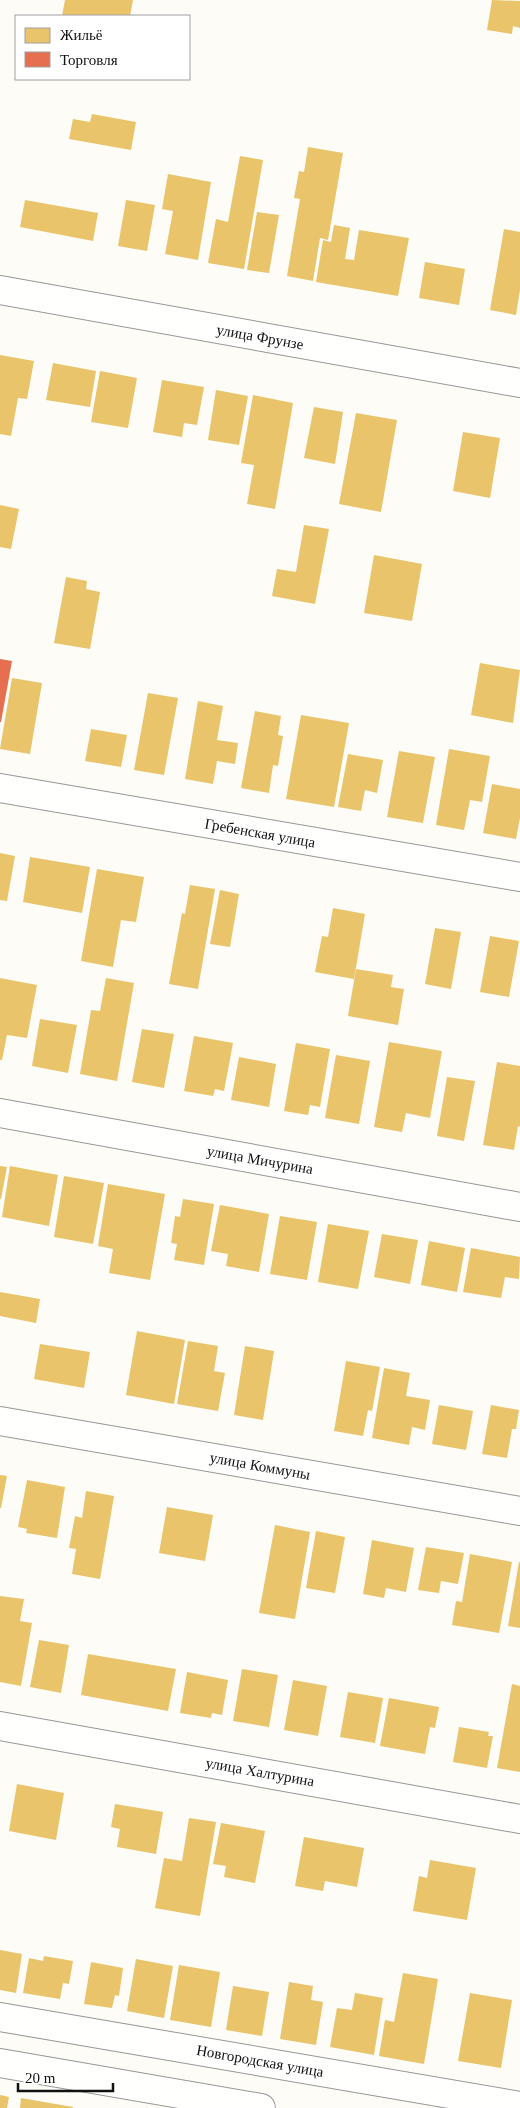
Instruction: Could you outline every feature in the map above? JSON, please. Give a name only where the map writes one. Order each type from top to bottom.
[{"type":"street","name":"улица Фрунзе","points":[[0,290],[520,384]]},
{"type":"street","name":"Гребенская улица","points":[[0,788],[520,877]]},
{"type":"street","name":"улица Мичурина","points":[[0,1114],[520,1206]]},
{"type":"street","name":"улица Коммуны","points":[[0,1421],[520,1511]]},
{"type":"street","name":"улица Халтурина","points":[[0,1726],[520,1819]]},
{"type":"street","name":"Новгородская улица","points":[[0,2017],[520,2106]]},
{"type":"street","points":[[0,2063],[261,2108]]},
{"type":"building: Жильё","points":[[65,0],[133,0],[130,15],[62,15]]},
{"type":"building: Жильё","points":[[492,0],[520,1],[520,28],[513,26],[512,34],[487,30]]},
{"type":"building: Жильё","points":[[92,114],[136,122],[131,150],[69,139],[73,119],[90,122]]},
{"type":"building: Жильё","points":[[308,147],[343,153],[328,240],[320,238],[313,281],[287,276],[300,199],[294,198],[299,171],[304,172]]},
{"type":"building: Жильё","points":[[240,156],[263,160],[244,269],[208,263],[216,219],[228,222]]},
{"type":"building: Жильё","points":[[168,174],[211,182],[198,260],[165,254],[173,211],[162,209]]},
{"type":"building: Жильё","points":[[25,200],[98,213],[93,241],[20,227]]},
{"type":"building: Жильё","points":[[126,200],[155,205],[147,251],[118,246]]},
{"type":"building: Жильё","points":[[257,212],[279,215],[269,273],[247,270]]},
{"type":"building: Жильё","points":[[334,225],[350,228],[345,259],[354,260],[359,230],[409,238],[398,296],[316,282],[323,240],[331,242]]},
{"type":"building: Жильё","points":[[504,229],[520,232],[520,290],[516,315],[490,310]]},
{"type":"building: Жильё","points":[[425,262],[465,269],[459,305],[419,298]]},
{"type":"building: Жильё","points":[[0,355],[34,361],[27,399],[18,398],[11,436],[0,434]]},
{"type":"building: Жильё","points":[[53,363],[96,371],[90,407],[46,400]]},
{"type":"building: Жильё","points":[[100,371],[137,378],[128,428],[91,422]]},
{"type":"building: Жильё","points":[[162,380],[204,387],[197,425],[184,423],[182,437],[153,432]]},
{"type":"building: Жильё","points":[[216,390],[248,396],[239,445],[208,440]]},
{"type":"building: Жильё","points":[[253,395],[293,403],[275,509],[247,504],[254,465],[241,463]]},
{"type":"building: Жильё","points":[[314,407],[343,412],[335,464],[304,458]]},
{"type":"building: Жильё","points":[[356,413],[397,420],[381,512],[339,504]]},
{"type":"building: Жильё","points":[[463,432],[500,438],[490,498],[453,491]]},
{"type":"building: Жильё","points":[[0,505],[19,509],[11,549],[0,547]]},
{"type":"building: Жильё","points":[[304,525],[329,529],[315,604],[272,596],[277,569],[296,572]]},
{"type":"building: Жильё","points":[[374,555],[422,564],[412,621],[364,613]]},
{"type":"building: Жильё","points":[[66,577],[87,581],[86,589],[100,592],[90,649],[54,643]]},
{"type":"building: Жильё","points":[[480,663],[520,670],[513,723],[471,715]]},
{"type":"building: Жильё","points":[[12,678],[42,683],[30,754],[0,749]]},
{"type":"building: Жильё","points":[[148,693],[178,698],[164,775],[134,770]]},
{"type":"building: Жильё","points":[[198,701],[223,706],[217,740],[238,743],[235,764],[217,761],[213,784],[185,779]]},
{"type":"building: Жильё","points":[[255,711],[281,716],[278,735],[283,736],[278,766],[273,765],[269,793],[241,788]]},
{"type":"building: Жильё","points":[[301,715],[349,723],[334,807],[286,799]]},
{"type":"building: Жильё","points":[[91,729],[127,735],[121,767],[85,761]]},
{"type":"building: Жильё","points":[[449,749],[490,756],[482,802],[470,800],[464,830],[436,825]]},
{"type":"building: Жильё","points":[[399,751],[435,757],[423,823],[387,817]]},
{"type":"building: Жильё","points":[[348,754],[383,760],[377,793],[365,790],[361,811],[338,807]]},
{"type":"building: Жильё","points":[[492,784],[520,789],[520,818],[516,839],[483,833]]},
{"type":"building: Жильё","points":[[0,853],[15,856],[7,901],[0,900]]},
{"type":"building: Жильё","points":[[30,857],[90,867],[82,913],[23,902]]},
{"type":"building: Жильё","points":[[97,869],[144,877],[136,922],[121,920],[113,967],[81,961]]},
{"type":"building: Жильё","points":[[190,885],[215,889],[198,989],[169,984],[182,913],[185,914]]},
{"type":"building: Жильё","points":[[220,890],[239,894],[230,947],[210,944]]},
{"type":"building: Жильё","points":[[333,908],[365,914],[354,979],[315,972],[322,936],[328,937]]},
{"type":"building: Жильё","points":[[435,928],[461,932],[451,989],[425,984]]},
{"type":"building: Жильё","points":[[490,936],[519,941],[509,997],[480,992]]},
{"type":"building: Жильё","points":[[356,969],[393,975],[391,987],[404,989],[398,1025],[348,1016]]},
{"type":"building: Жильё","points":[[0,978],[37,985],[27,1038],[7,1035],[2,1060],[0,1060]]},
{"type":"building: Жильё","points":[[106,978],[134,983],[117,1081],[80,1074],[91,1010],[100,1011]]},
{"type":"building: Жильё","points":[[40,1019],[77,1025],[68,1073],[32,1066]]},
{"type":"building: Жильё","points":[[142,1029],[174,1034],[164,1088],[132,1082]]},
{"type":"building: Жильё","points":[[194,1036],[233,1043],[224,1091],[215,1089],[213,1096],[184,1091]]},
{"type":"building: Жильё","points":[[389,1042],[442,1051],[430,1118],[406,1113],[402,1132],[374,1127]]},
{"type":"building: Жильё","points":[[296,1043],[330,1049],[320,1107],[310,1105],[308,1115],[284,1111]]},
{"type":"building: Жильё","points":[[336,1055],[370,1061],[359,1124],[325,1118]]},
{"type":"building: Жильё","points":[[239,1057],[276,1064],[269,1107],[231,1100]]},
{"type":"building: Жильё","points":[[497,1062],[520,1066],[520,1127],[518,1126],[514,1150],[483,1145]]},
{"type":"building: Жильё","points":[[447,1077],[475,1081],[464,1141],[437,1136]]},
{"type":"building: Жильё","points":[[0,1166],[7,1167],[1,1199],[0,1199]]},
{"type":"building: Жильё","points":[[10,1166],[58,1175],[49,1226],[2,1217]]},
{"type":"building: Жильё","points":[[64,1176],[104,1183],[93,1244],[54,1237]]},
{"type":"building: Жильё","points":[[108,1184],[165,1194],[150,1280],[109,1273],[113,1249],[98,1246]]},
{"type":"building: Жильё","points":[[183,1199],[214,1204],[204,1265],[174,1260],[177,1244],[171,1243],[175,1216],[180,1217]]},
{"type":"building: Жильё","points":[[220,1205],[269,1214],[259,1272],[226,1266],[228,1254],[211,1251]]},
{"type":"building: Жильё","points":[[280,1216],[317,1222],[307,1280],[270,1274]]},
{"type":"building: Жильё","points":[[328,1224],[369,1231],[358,1289],[318,1282]]},
{"type":"building: Жильё","points":[[382,1234],[418,1240],[410,1284],[374,1277]]},
{"type":"building: Жильё","points":[[429,1241],[465,1248],[457,1292],[421,1285]]},
{"type":"building: Жильё","points":[[471,1248],[520,1257],[519,1279],[505,1277],[501,1298],[463,1292]]},
{"type":"building: Жильё","points":[[0,1292],[40,1299],[36,1323],[0,1316]]},
{"type":"building: Жильё","points":[[137,1331],[185,1340],[174,1404],[126,1395]]},
{"type":"building: Жильё","points":[[188,1341],[218,1346],[214,1371],[225,1373],[218,1411],[177,1404]]},
{"type":"building: Жильё","points":[[40,1344],[90,1352],[84,1388],[34,1379]]},
{"type":"building: Жильё","points":[[245,1346],[274,1351],[263,1420],[234,1415]]},
{"type":"building: Жильё","points":[[346,1361],[380,1367],[372,1411],[368,1410],[363,1436],[334,1431]]},
{"type":"building: Жильё","points":[[384,1368],[410,1373],[406,1396],[430,1400],[425,1430],[412,1427],[409,1445],[372,1438]]},
{"type":"building: Жильё","points":[[439,1405],[473,1411],[466,1450],[432,1444]]},
{"type":"building: Жильё","points":[[491,1405],[519,1410],[516,1429],[512,1429],[507,1458],[482,1454]]},
{"type":"building: Жильё","points":[[0,1475],[7,1476],[1,1508],[0,1508]]},
{"type":"building: Жильё","points":[[27,1480],[65,1487],[57,1538],[26,1533],[27,1529],[18,1527]]},
{"type":"building: Жильё","points":[[86,1491],[114,1496],[100,1579],[72,1574],[76,1549],[69,1548],[75,1516],[82,1518]]},
{"type":"building: Жильё","points":[[167,1507],[213,1515],[205,1561],[159,1553]]},
{"type":"building: Жильё","points":[[275,1525],[310,1532],[295,1619],[259,1613]]},
{"type":"building: Жильё","points":[[316,1531],[345,1537],[335,1593],[306,1588]]},
{"type":"building: Жильё","points":[[372,1540],[414,1548],[406,1592],[386,1588],[384,1598],[363,1594]]},
{"type":"building: Жильё","points":[[426,1547],[464,1553],[458,1584],[441,1581],[439,1593],[418,1590]]},
{"type":"building: Жильё","points":[[470,1554],[512,1562],[499,1633],[452,1625],[456,1601],[462,1602]]},
{"type":"building: Жильё","points":[[520,1562],[520,1628],[508,1626]]},
{"type":"building: Жильё","points":[[0,1596],[24,1599],[20,1621],[32,1623],[21,1686],[0,1682]]},
{"type":"building: Жильё","points":[[39,1640],[69,1645],[61,1693],[30,1687]]},
{"type":"building: Жильё","points":[[88,1654],[176,1669],[168,1711],[81,1695]]},
{"type":"building: Жильё","points":[[242,1669],[278,1675],[269,1727],[233,1721]]},
{"type":"building: Жильё","points":[[187,1672],[228,1680],[222,1715],[212,1713],[211,1718],[180,1713]]},
{"type":"building: Жильё","points":[[293,1680],[327,1686],[318,1736],[284,1730]]},
{"type":"building: Жильё","points":[[512,1684],[520,1686],[520,1772],[497,1768]]},
{"type":"building: Жильё","points":[[348,1692],[383,1698],[375,1743],[340,1737]]},
{"type":"building: Жильё","points":[[389,1698],[439,1707],[435,1728],[430,1727],[425,1754],[380,1746]]},
{"type":"building: Жильё","points":[[459,1727],[489,1732],[488,1736],[493,1736],[487,1768],[453,1762]]},
{"type":"building: Жильё","points":[[17,1784],[64,1793],[56,1840],[9,1831]]},
{"type":"building: Жильё","points":[[115,1804],[163,1812],[156,1854],[117,1847],[120,1829],[111,1827]]},
{"type":"building: Жильё","points":[[189,1818],[216,1822],[200,1916],[155,1908],[164,1858],[182,1861]]},
{"type":"building: Жильё","points":[[221,1823],[265,1831],[255,1883],[224,1877],[226,1866],[213,1864]]},
{"type":"building: Жильё","points":[[304,1837],[364,1848],[357,1887],[325,1881],[323,1891],[295,1886]]},
{"type":"building: Жильё","points":[[430,1860],[476,1868],[467,1920],[413,1911],[419,1876],[427,1878]]},
{"type":"building: Жильё","points":[[0,1950],[22,1954],[16,1993],[0,1990]]},
{"type":"building: Жильё","points":[[44,1956],[73,1961],[69,1984],[63,1983],[60,1999],[23,1993],[29,1958],[43,1961]]},
{"type":"building: Жильё","points":[[136,1959],[173,1966],[164,2018],[127,2011]]},
{"type":"building: Жильё","points":[[91,1962],[123,1968],[119,1996],[115,1995],[112,2008],[84,2004]]},
{"type":"building: Жильё","points":[[179,1965],[220,1972],[211,2027],[170,2020]]},
{"type":"building: Жильё","points":[[403,1973],[438,1979],[424,2064],[379,2056],[385,2020],[394,2022]]},
{"type":"building: Жильё","points":[[289,1982],[313,1986],[311,2000],[323,2002],[316,2045],[280,2039]]},
{"type":"building: Жильё","points":[[233,1986],[269,1992],[262,2036],[226,2030]]},
{"type":"building: Жильё","points":[[355,1993],[383,1998],[374,2055],[330,2047],[337,2008],[352,2010]]},
{"type":"building: Жильё","points":[[470,1993],[512,2000],[501,2068],[458,2061]]},
{"type":"building: Жильё","points":[[0,2095],[9,2097],[7,2108],[0,2108]]},
{"type":"building: Жильё","points":[[21,2098],[73,2107],[73,2108],[20,2108]]},
{"type":"building: Торговля","points":[[0,659],[12,661],[1,722],[0,722]]}]
